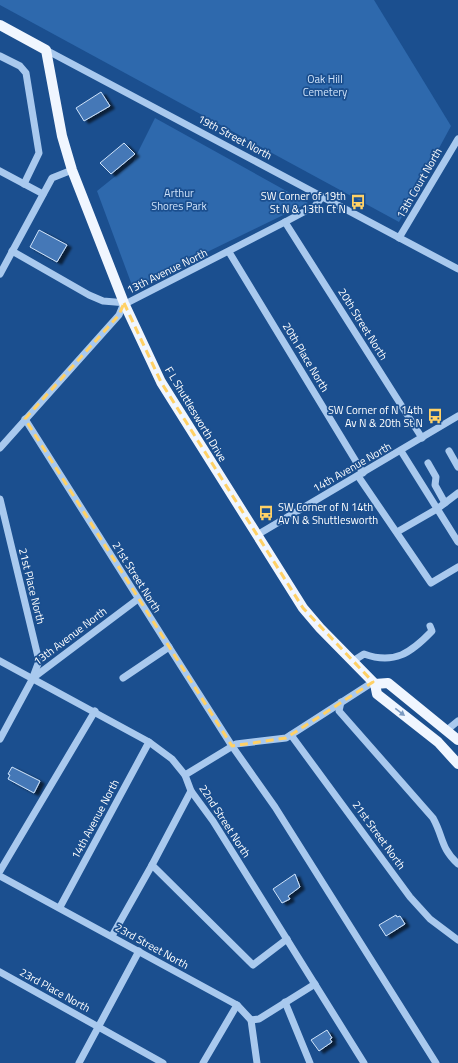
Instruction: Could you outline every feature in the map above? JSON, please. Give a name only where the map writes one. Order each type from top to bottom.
[{"type":"main road","name":"19th Street North","points":[[0,25],[46,50]]},
{"type":"main road","name":"F L Shuttlesworth Drive","points":[[46,50],[62,136],[72,170],[124,303],[161,382],[303,608],[320,628],[374,683],[377,694],[438,742],[458,764]]},
{"type":"main road","points":[[374,683],[388,683],[458,740]]},
{"type":"street","name":"19th Street North","points":[[46,50],[458,269]]},
{"type":"street","points":[[0,56],[20,66],[26,74],[40,153],[24,184]]},
{"type":"street","name":"13th Court North","points":[[400,238],[458,139]]},
{"type":"street","points":[[0,274],[52,178],[72,170]]},
{"type":"street","points":[[1,173],[43,194]]},
{"type":"street","name":"13th Avenue North","points":[[0,448],[119,315],[124,303],[229,252],[315,206],[322,197]]},
{"type":"street","name":"20th Street North","points":[[285,222],[422,438]]},
{"type":"street","points":[[12,251],[88,295],[103,301],[124,303]]},
{"type":"street","name":"20th Place North","points":[[229,252],[361,475],[431,583],[458,567]]},
{"type":"street","name":"14th Avenue North","points":[[257,535],[361,475],[458,416]]},
{"type":"street","name":"21st Street North","points":[[25,419],[232,746],[279,814],[436,1063]]},
{"type":"street","points":[[401,451],[458,542]]},
{"type":"street","points":[[449,452],[458,467]]},
{"type":"street","points":[[428,463],[436,477],[434,485],[446,503]]},
{"type":"street","points":[[397,532],[437,509],[458,493]]},
{"type":"street","name":"21st Place North","points":[[0,499],[39,661],[33,678]]},
{"type":"street","name":"13th Avenue North","points":[[0,740],[33,678],[138,599]]},
{"type":"street","points":[[352,660],[364,654],[385,659],[396,658],[422,642],[432,631],[430,626]]},
{"type":"street","points":[[123,678],[169,647]]},
{"type":"street","name":"22nd Street North","points":[[0,661],[150,742],[172,759],[185,775],[191,791],[213,821],[364,1063]]},
{"type":"street","points":[[185,775],[232,746],[263,740],[276,740],[291,735],[341,702],[374,683]]},
{"type":"street","points":[[341,702],[339,711],[433,818],[438,827],[444,847],[458,864]]},
{"type":"street","points":[[0,871],[95,711]]},
{"type":"street","points":[[447,730],[458,722]]},
{"type":"street","name":"21st Street North","points":[[291,735],[410,896],[430,919],[458,940]]},
{"type":"street","name":"14th Avenue North","points":[[60,908],[150,742]]},
{"type":"street","points":[[112,936],[191,791]]},
{"type":"street","points":[[152,865],[253,965],[287,939]]},
{"type":"street","name":"23rd Street North","points":[[0,876],[237,1005],[251,1020]]},
{"type":"street","points":[[79,1063],[140,951]]},
{"type":"street","name":"23rd Place North","points":[[0,972],[163,1063]]},
{"type":"street","points":[[257,1063],[251,1020],[259,1019],[315,984]]},
{"type":"street","points":[[286,1002],[310,1063]]},
{"type":"street","points":[[203,1063],[237,1005]]},
{"type":"highlighted area","points":[[124,303],[161,382],[303,608],[373,682],[286,738],[232,746],[25,419],[119,315]]},
{"type":"green space","name":"Oak Hill Cemetery","points":[[0,0],[374,0],[451,126],[399,222],[0,5]]},
{"type":"green space","name":"Arthur Shores Park","points":[[155,118],[308,203],[133,288],[97,191],[133,162]]},
{"type":"building","points":[[101,92],[110,106],[84,121],[76,108]]},
{"type":"building","points":[[124,143],[135,154],[111,174],[100,163]]},
{"type":"building","points":[[39,230],[67,245],[57,262],[30,247]]},
{"type":"building","points":[[12,767],[40,781],[34,793],[8,779],[10,775],[8,774]]},
{"type":"building","points":[[295,874],[300,887],[288,896],[290,899],[282,903],[273,889]]},
{"type":"building","points":[[396,915],[397,917],[400,916],[405,924],[386,936],[379,925]]},
{"type":"building","points":[[327,1030],[332,1038],[330,1039],[332,1042],[319,1051],[311,1040]]},
{"type":"place","name":"SW Corner of 19th St N & 13th Ct N","points":[[358,202]]},
{"type":"place","name":"SW Corner of N 14th Av N & 20th St N","points":[[435,416]]},
{"type":"place","name":"SW Corner of N 14th Av N & Shuttlesworth","points":[[266,513]]}]
